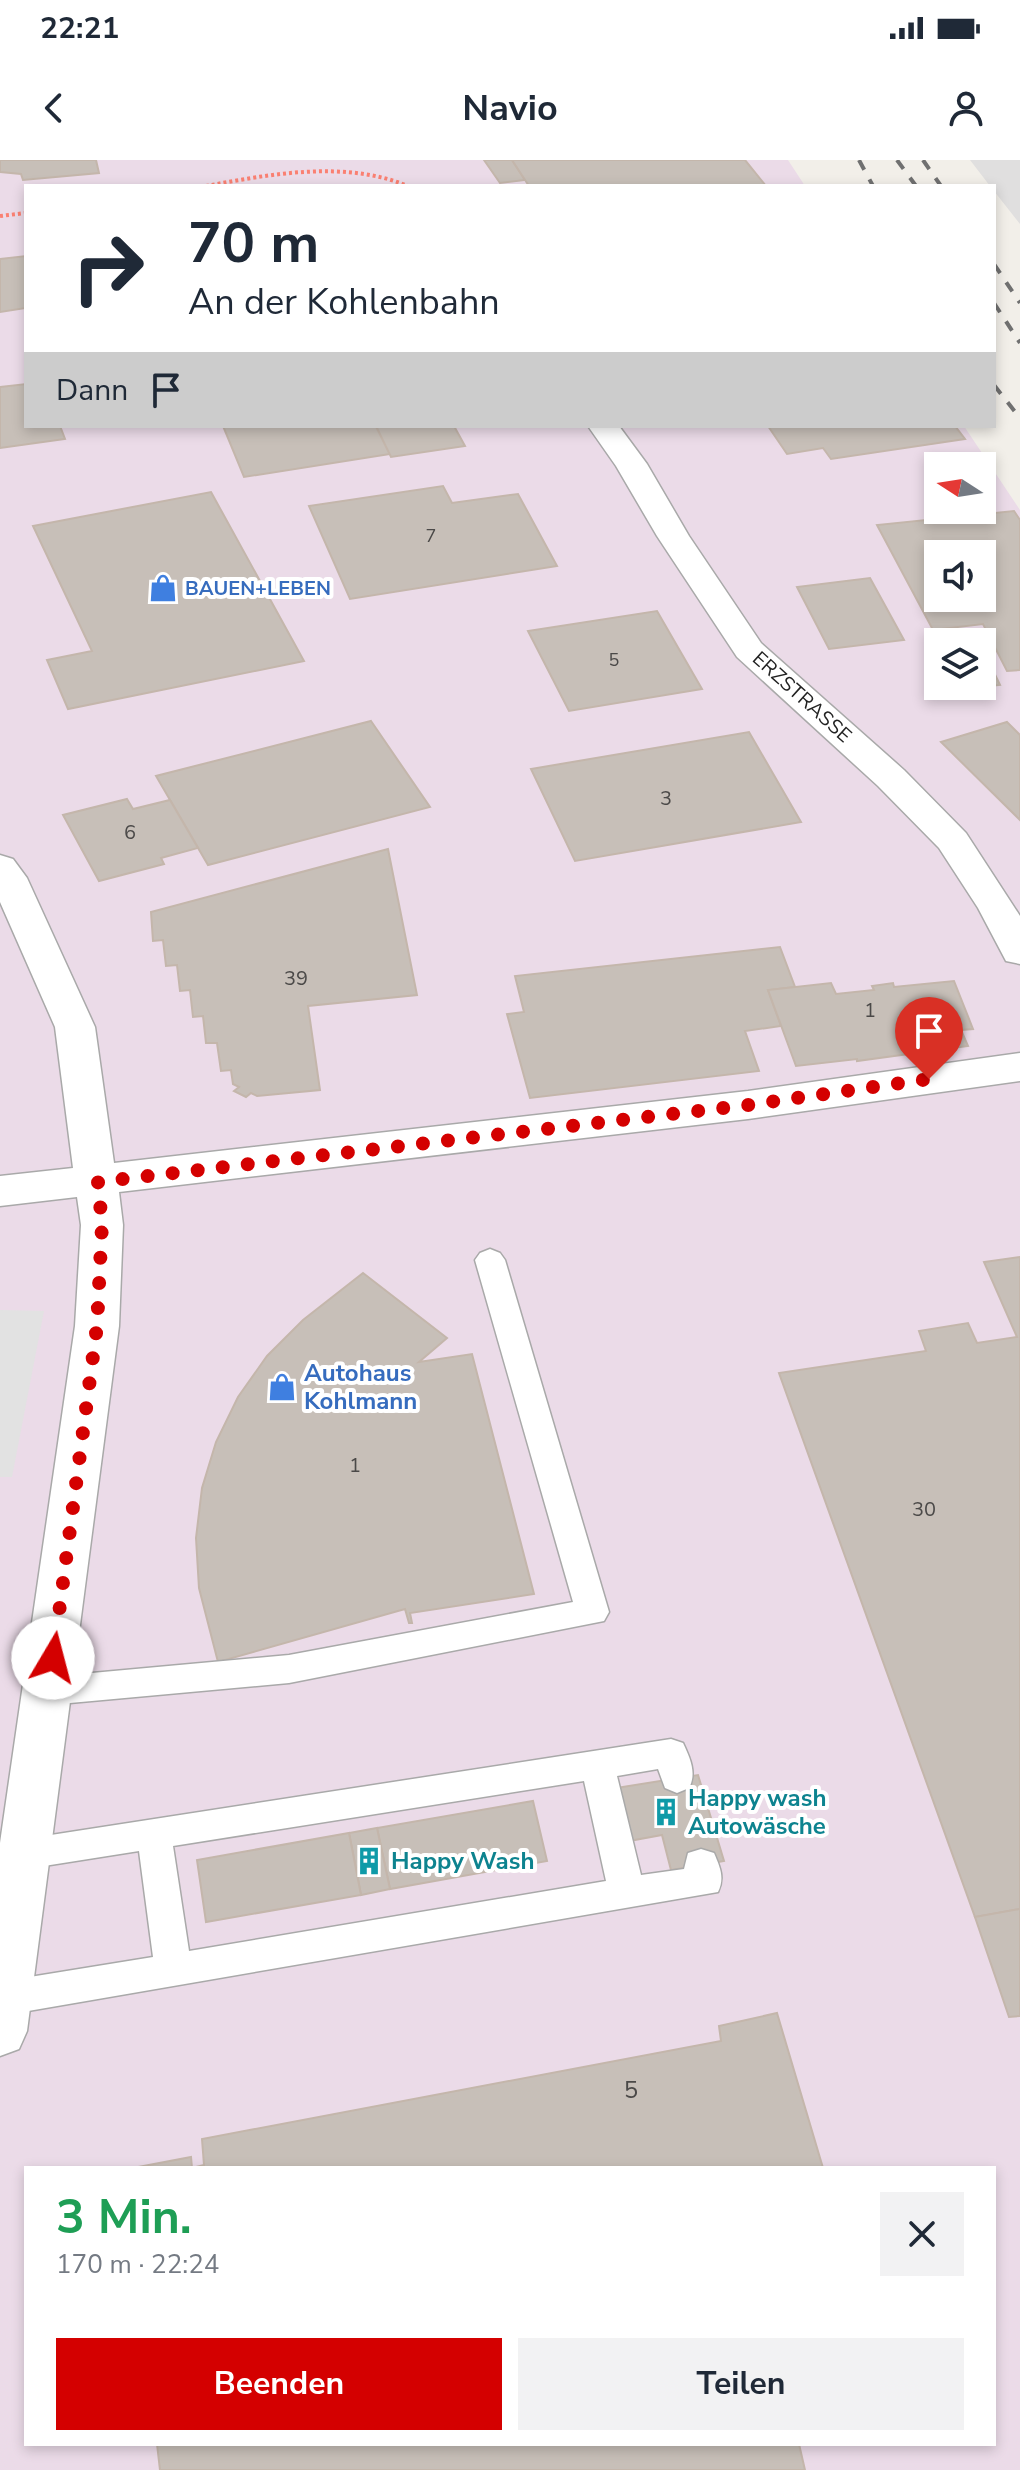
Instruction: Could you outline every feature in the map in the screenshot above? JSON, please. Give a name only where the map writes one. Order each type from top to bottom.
[{"type":"street","name":"ERZSTRASSE","points":[[604,428],[631,464],[673,536],[749,650],[891,778],[953,841],[997,908],[1020,952]]},
{"type":"street","points":[[0,867],[75,1027],[102,1225],[97,1326],[2,2014]]},
{"type":"street","points":[[0,1191],[733,1107],[1020,1067]]},
{"type":"lane","points":[[48,1691],[289,1669],[592,1612],[490,1260]]},
{"type":"lane","points":[[25,1854],[597,1764],[674,1766]]},
{"type":"lane","points":[[597,1764],[627,1893]]},
{"type":"lane","points":[[154,1834],[173,1969]]},
{"type":"lane","points":[[2,2014],[173,1969],[627,1893],[703,1873]]},
{"type":"path","points":[[217,184],[324,165],[372,169],[404,184]]},
{"type":"path","points":[[0,216],[24,213]]},
{"type":"shaded area","points":[[0,160],[788,160],[804,184],[24,184],[24,428],[965,428],[981,452],[924,452],[924,524],[996,524],[996,474],[1020,510],[1020,2470],[0,2470]]},
{"type":"shaded area","points":[[970,160],[1020,160],[1020,224],[996,194],[996,184],[988,184]]},
{"type":"shaded area","points":[[0,1310],[44,1311],[12,1477],[0,1477]]},
{"type":"building","points":[[0,160],[96,160],[99,173],[23,180],[21,174],[0,172]]},
{"type":"building","points":[[484,160],[512,160],[525,180],[500,183]]},
{"type":"building","points":[[512,160],[745,160],[764,184],[528,184]]},
{"type":"building","points":[[24,256],[24,308],[0,312],[0,259]]},
{"type":"building","points":[[24,384],[24,428],[61,428],[65,439],[0,448],[0,387]]},
{"type":"building","points":[[224,428],[377,428],[390,454],[244,477]]},
{"type":"building","points":[[377,428],[455,428],[465,446],[391,457]]},
{"type":"building","points":[[769,428],[957,428],[965,439],[831,459],[823,448],[787,454]]},
{"type":"building","points":[[443,486],[452,503],[518,494],[557,566],[350,599],[309,506]]},
{"type":"building","name":"BAUEN+LEBEN","points":[[211,492],[304,661],[68,709],[47,660],[92,651],[33,526]]},
{"type":"building","points":[[1014,511],[1020,520],[1020,670],[1007,671],[996,649],[996,628],[985,628],[983,624],[932,628],[877,525],[924,520],[924,524],[996,524],[996,513]]},
{"type":"building","points":[[870,578],[904,640],[829,649],[797,587]]},
{"type":"building","points":[[657,611],[702,689],[569,711],[528,631]]},
{"type":"building","points":[[371,721],[430,807],[208,865],[156,776]]},
{"type":"building","points":[[1007,722],[1020,735],[1020,820],[941,742]]},
{"type":"building","points":[[749,732],[801,822],[575,861],[531,769]]},
{"type":"building","points":[[127,799],[133,809],[170,800],[198,848],[161,858],[164,864],[99,881],[63,815]]},
{"type":"building","points":[[388,849],[417,995],[308,1006],[320,1090],[257,1096],[251,1093],[246,1097],[234,1091],[239,1087],[233,1084],[231,1070],[221,1071],[217,1043],[206,1043],[203,1016],[193,1017],[190,990],[180,991],[177,965],[166,966],[163,940],[153,941],[151,912]]},
{"type":"building","points":[[780,947],[795,987],[768,990],[781,1026],[745,1031],[759,1071],[530,1098],[507,1014],[524,1012],[515,976]]},
{"type":"building","points":[[954,981],[973,1029],[961,1030],[968,1046],[796,1066],[768,990],[831,983],[836,994],[874,990],[872,986],[893,983],[894,987]]},
{"type":"building","points":[[1020,1257],[1020,1909],[975,1917],[779,1373],[926,1351],[919,1331],[968,1323],[977,1343],[1017,1337],[984,1262]]},
{"type":"building","points":[[363,1273],[447,1338],[419,1362],[472,1354],[534,1594],[410,1613],[412,1623],[409,1623],[405,1609],[218,1662],[199,1588],[196,1538],[202,1488],[216,1442],[238,1397],[267,1356],[303,1320]]},
{"type":"building","name":"Happy wash Autowäsche","points":[[698,1775],[724,1861],[671,1870],[662,1835],[629,1841],[616,1788]]},
{"type":"building","points":[[533,1801],[547,1861],[390,1889],[377,1828]]},
{"type":"building","name":"Happy Wash","points":[[377,1828],[390,1889],[361,1895],[349,1833]]},
{"type":"building","points":[[349,1833],[361,1895],[206,1922],[197,1860]]},
{"type":"building","points":[[1020,1909],[1020,2016],[1009,2017],[975,1917]]},
{"type":"building","points":[[777,2013],[822,2166],[200,2166],[204,2165],[202,2139],[721,2041],[719,2026]]},
{"type":"building","points":[[191,2157],[192,2166],[144,2166]]},
{"type":"building","points":[[157,2446],[799,2446],[805,2470],[160,2470]]},
{"type":"railway","points":[[859,160],[872,184]]},
{"type":"railway","points":[[897,160],[915,184]]},
{"type":"railway","points":[[923,160],[940,184]]},
{"type":"railway","points":[[996,267],[1020,303]]},
{"type":"railway","points":[[996,306],[1020,343]]},
{"type":"railway","points":[[996,388],[1020,418]]},
{"type":"place","name":"BAUEN+LEBEN","points":[[163,588]]},
{"type":"place","name":"Autohaus Kohlmann","points":[[282,1387]]},
{"type":"place","name":"Happy wash Autowäsche","points":[[666,1812]]},
{"type":"place","name":"Happy Wash","points":[[369,1861]]},
{"type":"route","points":[[53,1658],[97,1326],[102,1225],[98,1182],[748,1105],[929,1079]]}]
